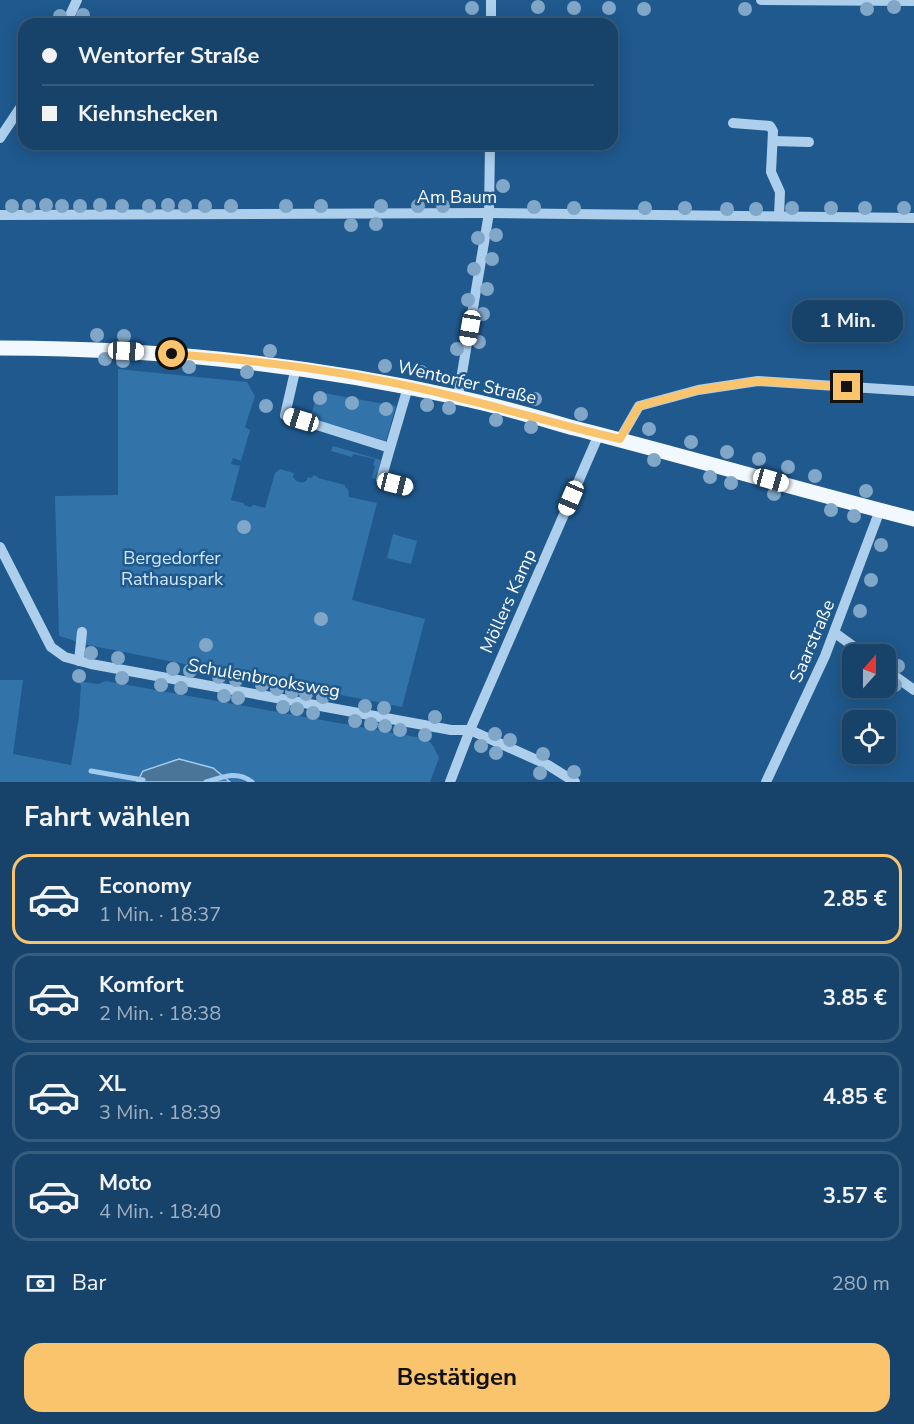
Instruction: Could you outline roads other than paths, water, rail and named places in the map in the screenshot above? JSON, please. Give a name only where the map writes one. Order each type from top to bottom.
[{"type":"main road","name":"Wentorfer Straße","points":[[0,348],[65,348],[220,358],[296,367],[408,387],[458,397],[620,439],[914,519]]},
{"type":"street","points":[[69,18],[77,0]]},
{"type":"street","points":[[491,0],[491,18]]},
{"type":"street","points":[[760,0],[914,1]]},
{"type":"street","points":[[0,138],[18,111]]},
{"type":"street","points":[[733,123],[770,126],[773,131],[771,172],[780,192],[779,216]]},
{"type":"street","points":[[772,141],[809,142]]},
{"type":"street","points":[[458,397],[489,213],[490,150]]},
{"type":"street","name":"Am Baum","points":[[0,215],[489,213],[914,218]]},
{"type":"street","points":[[296,367],[285,415],[390,448]]},
{"type":"street","points":[[620,439],[639,406],[698,390],[758,381],[914,391]]},
{"type":"street","points":[[408,387],[381,480],[409,488]]},
{"type":"street","name":"Möllers Kamp","points":[[450,782],[470,730],[599,434]]},
{"type":"street","name":"Saarstraße","points":[[766,782],[835,633],[880,510]]},
{"type":"street","name":"Schulenbrooksweg","points":[[0,547],[51,647],[65,657],[451,730],[470,730],[548,765],[575,782]]},
{"type":"street","points":[[79,661],[82,632]]},
{"type":"street","points":[[835,633],[850,644]]},
{"type":"street","points":[[896,677],[914,690]]},
{"type":"waterway","points":[[91,771],[143,780]]},
{"type":"waterway","points":[[206,782],[235,775],[252,782]]},
{"type":"park label","name":"Bergedorfer Rathauspark","points":[[172,568]]}]
